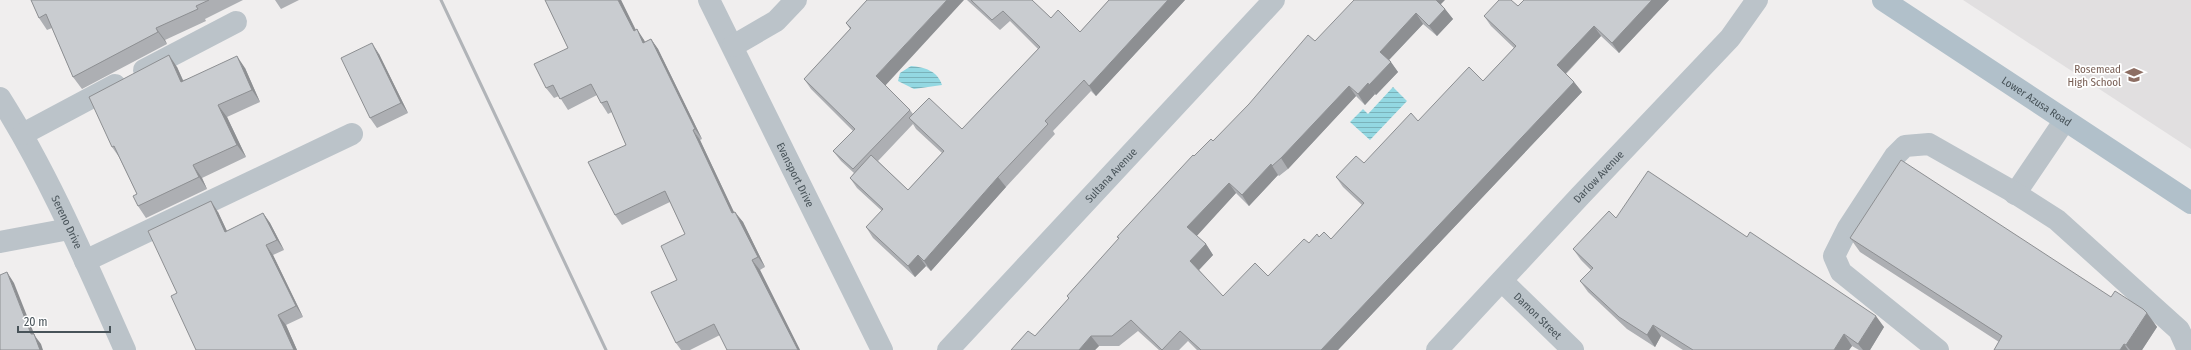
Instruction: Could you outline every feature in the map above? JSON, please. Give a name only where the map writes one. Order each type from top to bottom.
[{"type":"main road","name":"Lower Azusa Road","points":[[1883,0],[2191,203]]},
{"type":"street","name":"Evansport Drive","points":[[709,0],[882,350]]},
{"type":"street","points":[[732,46],[776,21],[796,0]]},
{"type":"street","name":"Sultana Avenue","points":[[948,350],[1274,0]]},
{"type":"street","name":"Darlow Avenue","points":[[1437,350],[1730,38],[1757,0]]},
{"type":"street","points":[[22,134],[236,22]]},
{"type":"street","name":"Sereno Drive","points":[[0,98],[22,134],[85,261],[125,350]]},
{"type":"street","points":[[2015,194],[2065,120]]},
{"type":"street","points":[[85,261],[352,134]]},
{"type":"street","points":[[1938,350],[1840,272],[1834,256],[1848,228],[1895,156],[1905,146],[1929,144],[2057,220],[2179,330],[2188,350]]},
{"type":"street","points":[[0,242],[69,229]]},
{"type":"street","name":"Damon Street","points":[[1502,281],[1573,350]]},
{"type":"shaded area","name":"Rosemead High School","points":[[1963,0],[2191,0],[2191,149]]},
{"type":"water","points":[[911,66],[921,67],[934,73],[942,85],[914,89],[898,81],[900,73]]},
{"type":"water","points":[[1393,87],[1407,101],[1370,140],[1350,122],[1363,109],[1368,114]]},
{"type":"building","points":[[31,0],[209,0],[196,6],[198,9],[156,28],[158,32],[73,77],[46,14],[39,18]]},
{"type":"building","points":[[545,0],[618,0],[634,31],[637,29],[643,43],[651,39],[695,129],[693,130],[732,213],[735,212],[758,257],[752,260],[798,350],[727,350],[714,324],[676,343],[651,292],[677,280],[661,246],[685,234],[665,191],[615,215],[588,162],[626,145],[607,101],[601,103],[591,84],[560,99],[553,85],[546,88],[534,64],[568,48]]},
{"type":"building","points":[[867,0],[947,0],[876,76],[910,110],[853,169],[833,151],[855,129],[804,79],[851,28],[846,23]]},
{"type":"building","points":[[971,0],[1032,0],[1051,18],[1058,10],[1080,32],[1109,0],[1168,0],[1089,86],[1084,80],[1045,121],[1048,124],[998,177],[924,261],[918,255],[908,266],[866,227],[883,209],[850,178],[871,155],[908,190],[944,151],[909,118],[929,98],[962,129],[1040,47],[1003,11],[992,20]]},
{"type":"building","points":[[1354,0],[1436,0],[1445,9],[1429,26],[1416,13],[1380,52],[1391,62],[1369,85],[1368,83],[1358,94],[1349,86],[1281,158],[1272,166],[1271,164],[1242,195],[1229,183],[1187,227],[1206,244],[1190,261],[1223,296],[1255,263],[1268,276],[1304,239],[1309,243],[1317,234],[1319,237],[1324,232],[1331,239],[1364,203],[1336,177],[1356,156],[1364,163],[1411,113],[1418,121],[1469,67],[1483,81],[1516,46],[1484,16],[1499,0],[1511,0],[1518,6],[1524,0],[1652,0],[1612,43],[1594,26],[1557,65],[1574,82],[1321,350],[1201,350],[1180,331],[1162,350],[1131,320],[1112,336],[1091,336],[1079,350],[1011,350],[1028,331],[1035,336],[1069,298],[1067,296],[1119,238],[1117,237],[1193,155],[1194,156],[1211,139],[1213,141],[1249,104],[1308,35],[1315,41]]},
{"type":"building","points":[[372,43],[401,103],[370,118],[341,58]]},
{"type":"building","points":[[169,55],[181,82],[237,56],[252,90],[218,105],[237,145],[193,165],[199,177],[138,206],[133,196],[137,194],[114,146],[112,147],[89,97]]},
{"type":"building","points":[[1901,160],[2111,297],[2115,291],[2143,309],[2147,313],[2126,345],[2124,344],[2120,350],[1994,350],[2002,336],[1850,238]]},
{"type":"building","points":[[1648,171],[1747,237],[1750,232],[1876,316],[1858,344],[1844,334],[1834,350],[1693,350],[1653,325],[1647,335],[1619,317],[1580,281],[1593,268],[1573,249],[1609,211],[1616,218]]},
{"type":"building","points":[[211,201],[225,232],[263,213],[277,240],[266,245],[296,306],[278,315],[294,350],[196,350],[171,296],[177,293],[148,231]]},
{"type":"building","points":[[7,272],[31,334],[34,334],[40,350],[0,350],[0,275]]},
{"type":"railway","points":[[441,0],[606,350]]},
{"type":"place","name":"Rosemead High School","points":[[2134,75]]}]
